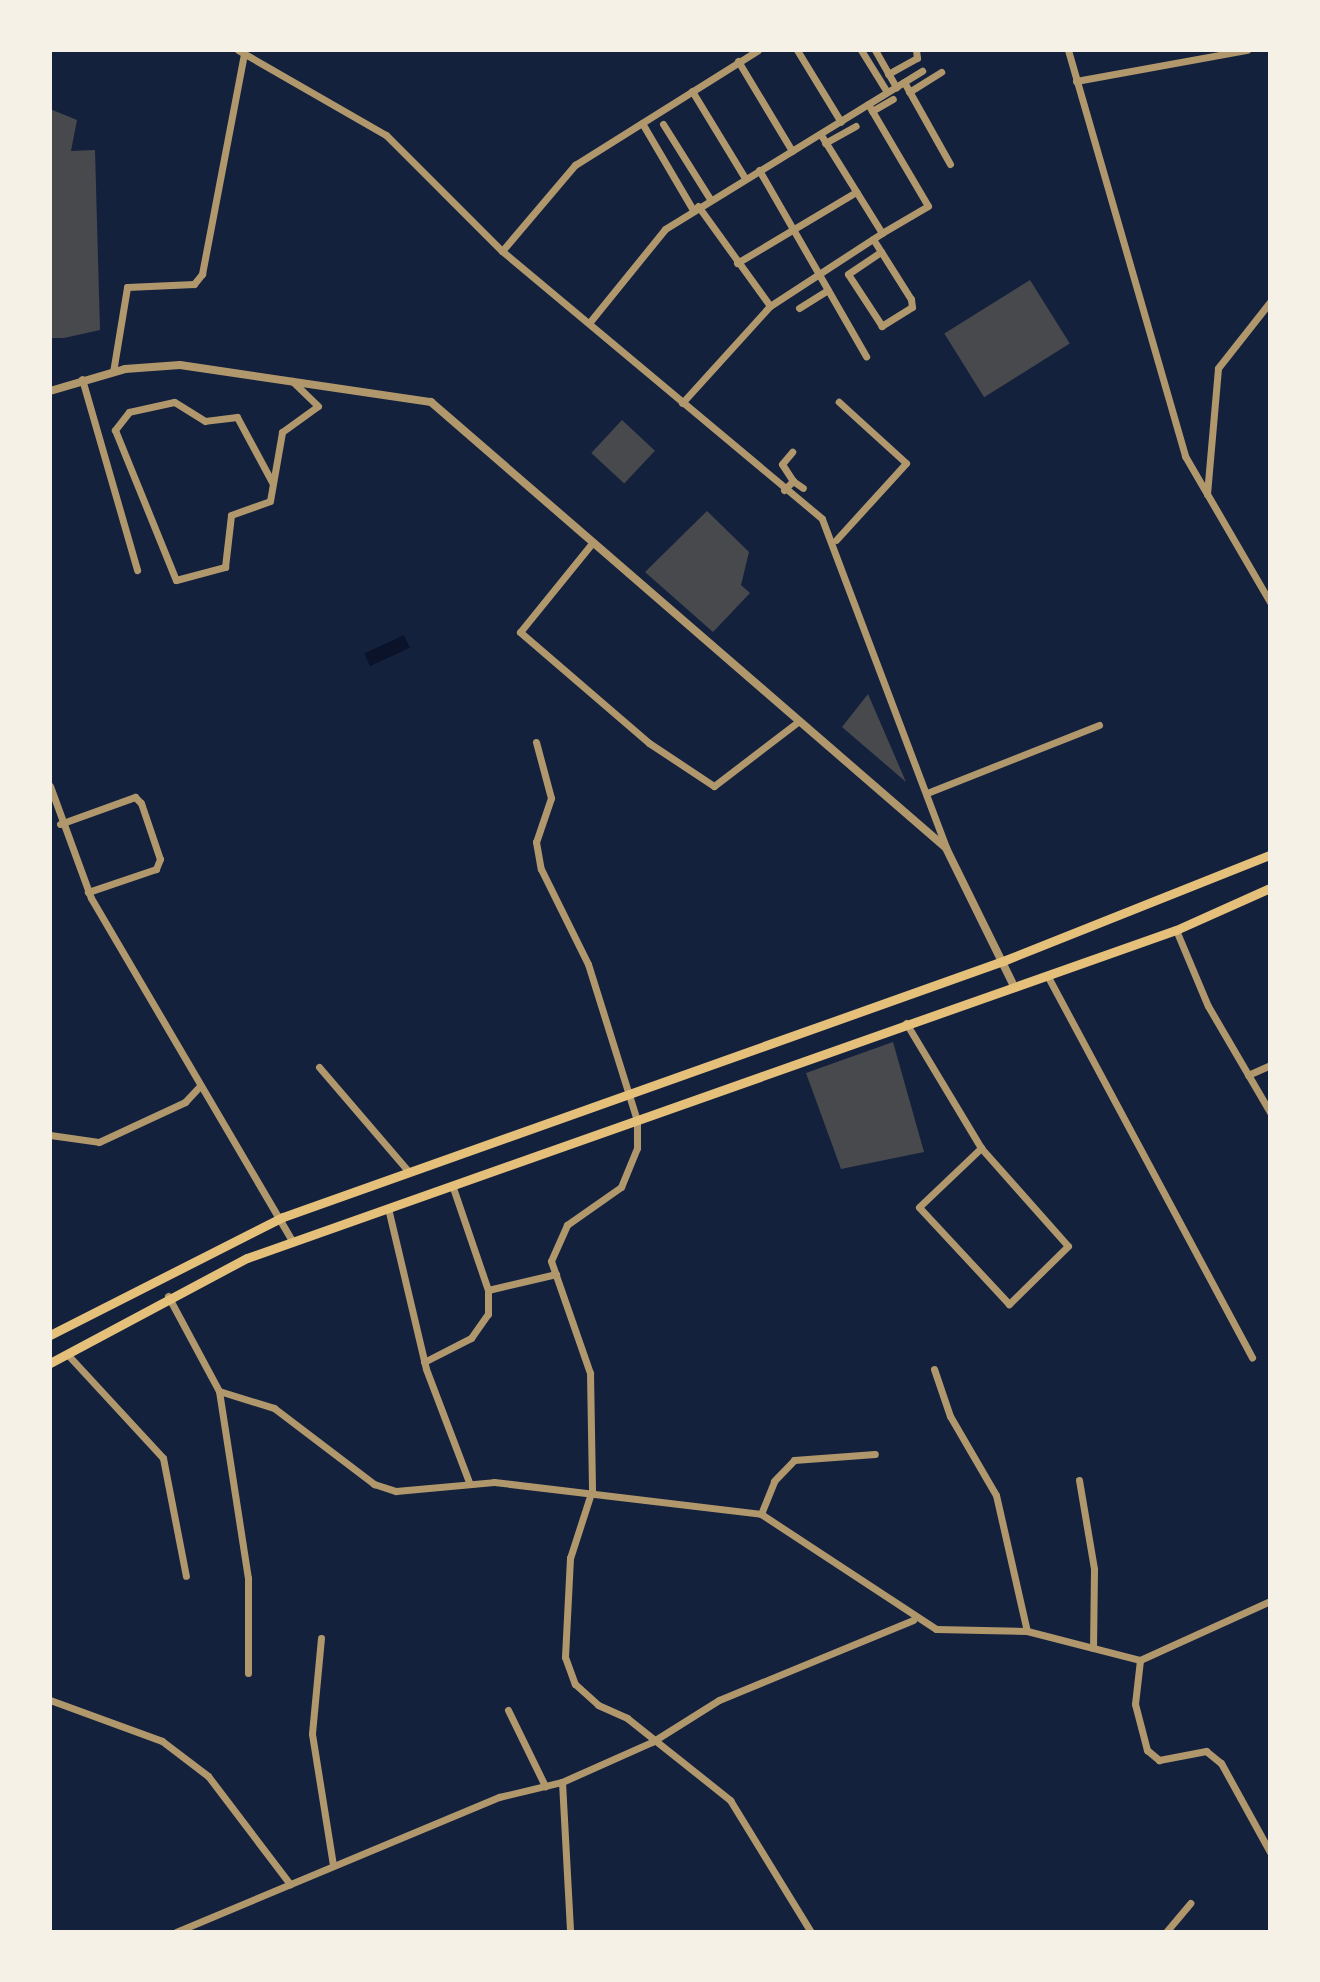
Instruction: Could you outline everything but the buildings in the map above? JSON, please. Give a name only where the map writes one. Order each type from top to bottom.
[{"type":"main road","points":[[50,1335],[283,1217],[1003,961],[1270,855]]},
{"type":"main road","points":[[50,1363],[168,1296],[293,1242],[1176,930],[1270,888]]},
{"type":"street","points":[[502,251],[575,165],[758,50]]},
{"type":"street","points":[[797,50],[841,122]]},
{"type":"street","points":[[861,50],[887,92]]},
{"type":"street","points":[[875,50],[888,74],[909,92],[950,164]]},
{"type":"street","points":[[888,74],[917,58],[916,50]]},
{"type":"street","points":[[1068,50],[1164,397],[1207,494],[1270,602]]},
{"type":"street","points":[[1076,81],[1247,50]]},
{"type":"street","points":[[113,372],[127,287],[194,284],[202,274],[241,52],[386,135],[502,251],[784,490],[836,540],[946,848],[1015,988]]},
{"type":"street","points":[[738,61],[792,151]]},
{"type":"street","points":[[870,108],[887,92],[922,71]]},
{"type":"street","points":[[909,92],[941,72]]},
{"type":"street","points":[[692,91],[745,178]]},
{"type":"street","points":[[823,139],[841,122],[893,99]]},
{"type":"street","points":[[682,403],[770,306],[928,206],[870,108]]},
{"type":"street","points":[[642,123],[696,208],[770,306]]},
{"type":"street","points":[[663,124],[710,199]]},
{"type":"street","points":[[589,323],[665,229],[792,151],[856,126]]},
{"type":"street","points":[[823,139],[882,233]]},
{"type":"street","points":[[759,170],[866,356]]},
{"type":"street","points":[[737,263],[856,192]]},
{"type":"street","points":[[873,239],[881,252],[912,307],[882,326],[848,274],[881,252]]},
{"type":"street","points":[[799,308],[828,290]]},
{"type":"street","points":[[1207,494],[1218,368],[1270,302]]},
{"type":"street","points":[[50,391],[113,372],[180,365],[431,402],[946,848]]},
{"type":"street","points":[[82,379],[137,570]]},
{"type":"street","points":[[272,482],[237,417],[205,421],[174,402],[117,418],[116,443],[176,580],[225,567],[231,515],[270,501],[282,432],[318,406],[292,381]]},
{"type":"street","points":[[836,540],[906,463],[839,402]]},
{"type":"street","points":[[792,452],[782,464],[793,481],[803,488]]},
{"type":"street","points":[[784,490],[793,481]]},
{"type":"street","points":[[593,542],[520,632],[532,643],[649,743],[714,786],[799,721]]},
{"type":"street","points":[[927,793],[1099,725]]},
{"type":"street","points":[[536,742],[551,798],[536,842],[541,869],[569,914],[631,1091],[637,1120],[637,1148],[621,1187],[567,1225],[551,1261],[590,1373],[592,1490],[570,1558],[565,1657],[575,1684],[730,1800],[811,1932]]},
{"type":"street","points":[[50,786],[60,824],[88,892],[199,1087],[283,1217],[293,1242]]},
{"type":"street","points":[[60,824],[135,797],[141,803],[160,859],[156,869],[88,892]]},
{"type":"street","points":[[1176,930],[1248,1075],[1270,1112]]},
{"type":"street","points":[[1047,975],[1252,1358]]},
{"type":"street","points":[[906,1023],[981,1148],[1068,1246],[1009,1304],[919,1207],[981,1148]]},
{"type":"street","points":[[1248,1075],[1270,1065]]},
{"type":"street","points":[[319,1067],[409,1172]]},
{"type":"street","points":[[50,1135],[99,1142],[185,1102],[199,1087]]},
{"type":"street","points":[[424,1362],[481,1327],[488,1290],[452,1185]]},
{"type":"street","points":[[388,1208],[424,1362],[469,1482]]},
{"type":"street","points":[[488,1290],[556,1274]]},
{"type":"street","points":[[168,1296],[219,1391],[248,1578],[248,1673]]},
{"type":"street","points":[[68,1355],[163,1458],[186,1576]]},
{"type":"street","points":[[934,1369],[950,1416],[996,1495],[1027,1631]]},
{"type":"street","points":[[219,1391],[274,1408],[374,1484],[396,1491],[469,1482],[592,1490],[761,1514],[913,1620],[936,1629],[1027,1631],[1140,1660],[1270,1601]]},
{"type":"street","points":[[761,1514],[774,1481],[794,1460],[875,1454]]},
{"type":"street","points":[[1079,1480],[1094,1569],[1093,1648]]},
{"type":"street","points":[[176,1932],[499,1797],[562,1782],[652,1742],[719,1700],[913,1620]]},
{"type":"street","points":[[321,1638],[312,1734],[333,1865]]},
{"type":"street","points":[[1140,1660],[1135,1704],[1147,1750],[1159,1760],[1206,1751],[1221,1763],[1270,1852]]},
{"type":"street","points":[[50,1700],[162,1741],[208,1776],[290,1884]]},
{"type":"street","points":[[508,1710],[545,1786]]},
{"type":"street","points":[[562,1782],[570,1932]]},
{"type":"street","points":[[1166,1932],[1190,1903]]},
{"type":"water","points":[[404,635],[410,648],[370,666],[364,654]]}]
